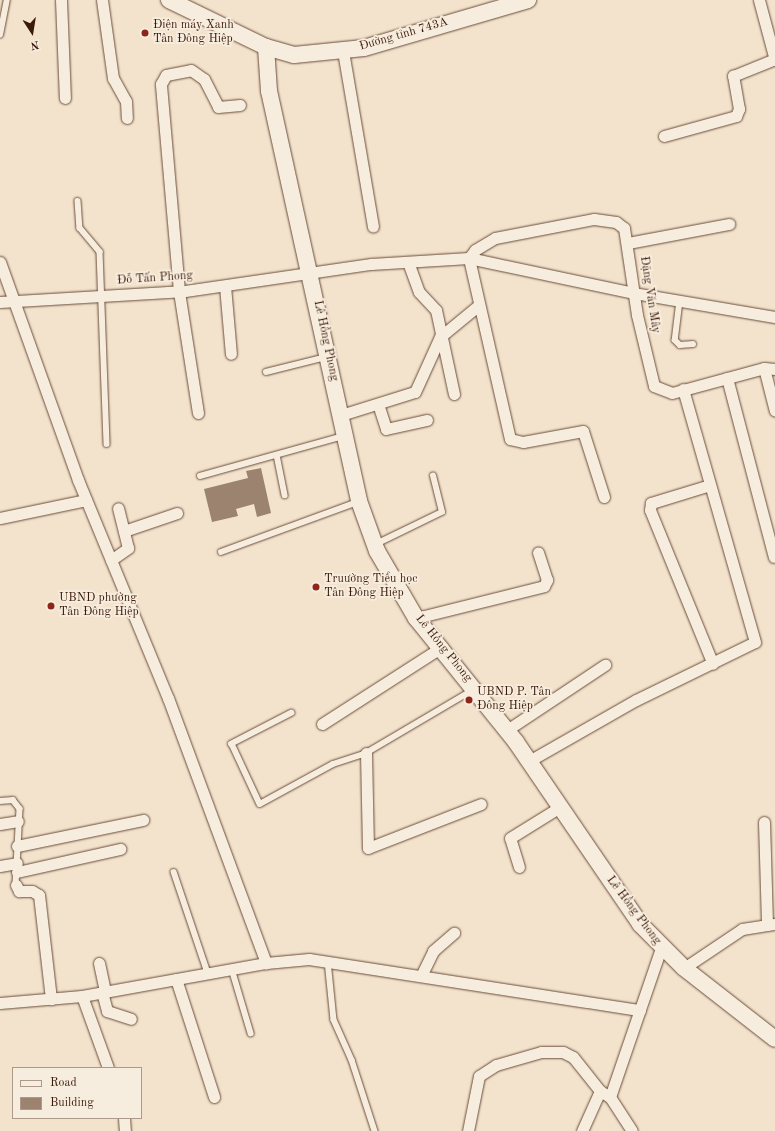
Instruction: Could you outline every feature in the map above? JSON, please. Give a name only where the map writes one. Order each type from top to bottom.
[{"type":"main road","name":"Đường tỉnh 743A","points":[[169,0],[266,47],[294,56],[343,51],[381,44],[487,6],[528,0]]},
{"type":"main road","name":"Lê Hồng Phong","points":[[266,47],[269,91],[311,275],[359,502],[374,545],[416,618],[442,648],[507,730],[622,900],[661,948],[684,968],[775,1039]]},
{"type":"street","points":[[61,0],[65,98]]},
{"type":"street","points":[[102,0],[113,78],[126,100],[126,118]]},
{"type":"street","points":[[664,136],[736,116],[740,109],[733,76],[775,59],[759,0]]},
{"type":"street","points":[[343,51],[373,226]]},
{"type":"street","points":[[198,413],[179,291],[161,84],[166,75],[191,70],[204,78],[218,107],[240,105]]},
{"type":"street","name":"Đặng Văn Mây","points":[[469,258],[483,244],[495,238],[608,219],[624,228],[628,243],[634,293],[654,386],[672,393],[769,368]]},
{"type":"street","points":[[628,243],[729,224]]},
{"type":"street","points":[[311,275],[372,264],[469,258],[634,293],[775,317]]},
{"type":"street","points":[[469,258],[510,439],[523,442],[583,431],[604,497]]},
{"type":"street","points":[[0,262],[16,302],[86,500],[168,698],[266,963]]},
{"type":"street","points":[[408,262],[419,292],[436,310],[440,337],[454,394]]},
{"type":"street","name":"Đỗ Tấn Phong","points":[[0,302],[179,291],[311,275]]},
{"type":"street","points":[[225,286],[231,354]]},
{"type":"street","points":[[341,415],[378,404],[419,388],[424,367],[440,337],[479,304]]},
{"type":"street","points":[[769,368],[775,411]]},
{"type":"street","points":[[727,378],[774,557]]},
{"type":"street","points":[[529,761],[636,700],[713,664],[755,642],[683,389]]},
{"type":"street","points":[[378,404],[386,429],[427,420]]},
{"type":"street","points":[[710,485],[651,503],[650,510],[713,664]]},
{"type":"street","points":[[0,518],[86,500]]},
{"type":"street","points":[[111,560],[127,551],[118,508]]},
{"type":"street","points":[[124,531],[177,513]]},
{"type":"street","points":[[416,618],[544,586],[547,580],[538,552]]},
{"type":"street","points":[[322,724],[442,648]]},
{"type":"street","points":[[507,730],[605,665]]},
{"type":"street","points":[[366,753],[368,848],[481,804]]},
{"type":"street","points":[[519,867],[510,838],[560,807]]},
{"type":"street","points":[[17,846],[143,820]]},
{"type":"street","points":[[0,824],[18,821]]},
{"type":"street","points":[[684,968],[742,929],[771,925],[764,822]]},
{"type":"street","points":[[0,866],[17,867],[120,849]]},
{"type":"street","points":[[16,885],[19,891],[32,891],[39,895],[51,999]]},
{"type":"street","points":[[421,976],[433,950],[454,932]]},
{"type":"street","points":[[610,1097],[661,948]]},
{"type":"street","points":[[0,1003],[82,996],[266,963],[328,961],[640,1010]]},
{"type":"street","points":[[100,963],[103,992],[107,1011],[131,1018]]},
{"type":"street","points":[[176,979],[214,1097]]},
{"type":"street","points":[[82,996],[108,1067]]},
{"type":"street","points":[[468,1131],[479,1076],[496,1065],[541,1052],[563,1052],[573,1057],[600,1091],[610,1097],[632,1131]]},
{"type":"street","points":[[582,1131],[600,1091]]},
{"type":"street","points":[[124,1119],[125,1131]]},
{"type":"lane","points":[[0,35],[7,0]]},
{"type":"lane","points":[[78,201],[80,228],[100,252],[104,296],[107,444]]},
{"type":"lane","points":[[680,301],[675,340],[680,345],[693,344]]},
{"type":"lane","points":[[266,372],[328,357]]},
{"type":"lane","points":[[200,476],[345,436]]},
{"type":"lane","points":[[277,455],[285,495]]},
{"type":"lane","points":[[374,545],[442,512],[433,476]]},
{"type":"lane","points":[[221,552],[359,502]]},
{"type":"lane","points":[[292,713],[232,744],[260,804],[333,764],[366,753],[475,689]]},
{"type":"lane","points":[[0,801],[17,802],[18,821],[16,885]]},
{"type":"lane","points":[[174,872],[208,974]]},
{"type":"lane","points":[[328,961],[334,1020],[352,1060],[374,1131]]},
{"type":"lane","points":[[232,969],[251,1033]]},
{"type":"building","points":[[261,468],[271,513],[257,517],[254,504],[236,509],[238,516],[212,522],[204,489],[248,478],[246,471]]},
{"type":"place","name":"Điện máy Xanh Tân Đông Hiệp","points":[[145,33]]},
{"type":"place","name":"Truường Tiểu học Tân Đông Hiệp","points":[[316,587]]},
{"type":"place","name":"UBND phường Tân Đông Hiệp","points":[[51,606]]},
{"type":"place","name":"UBND P. Tân Đông Hiệp","points":[[469,700]]}]
